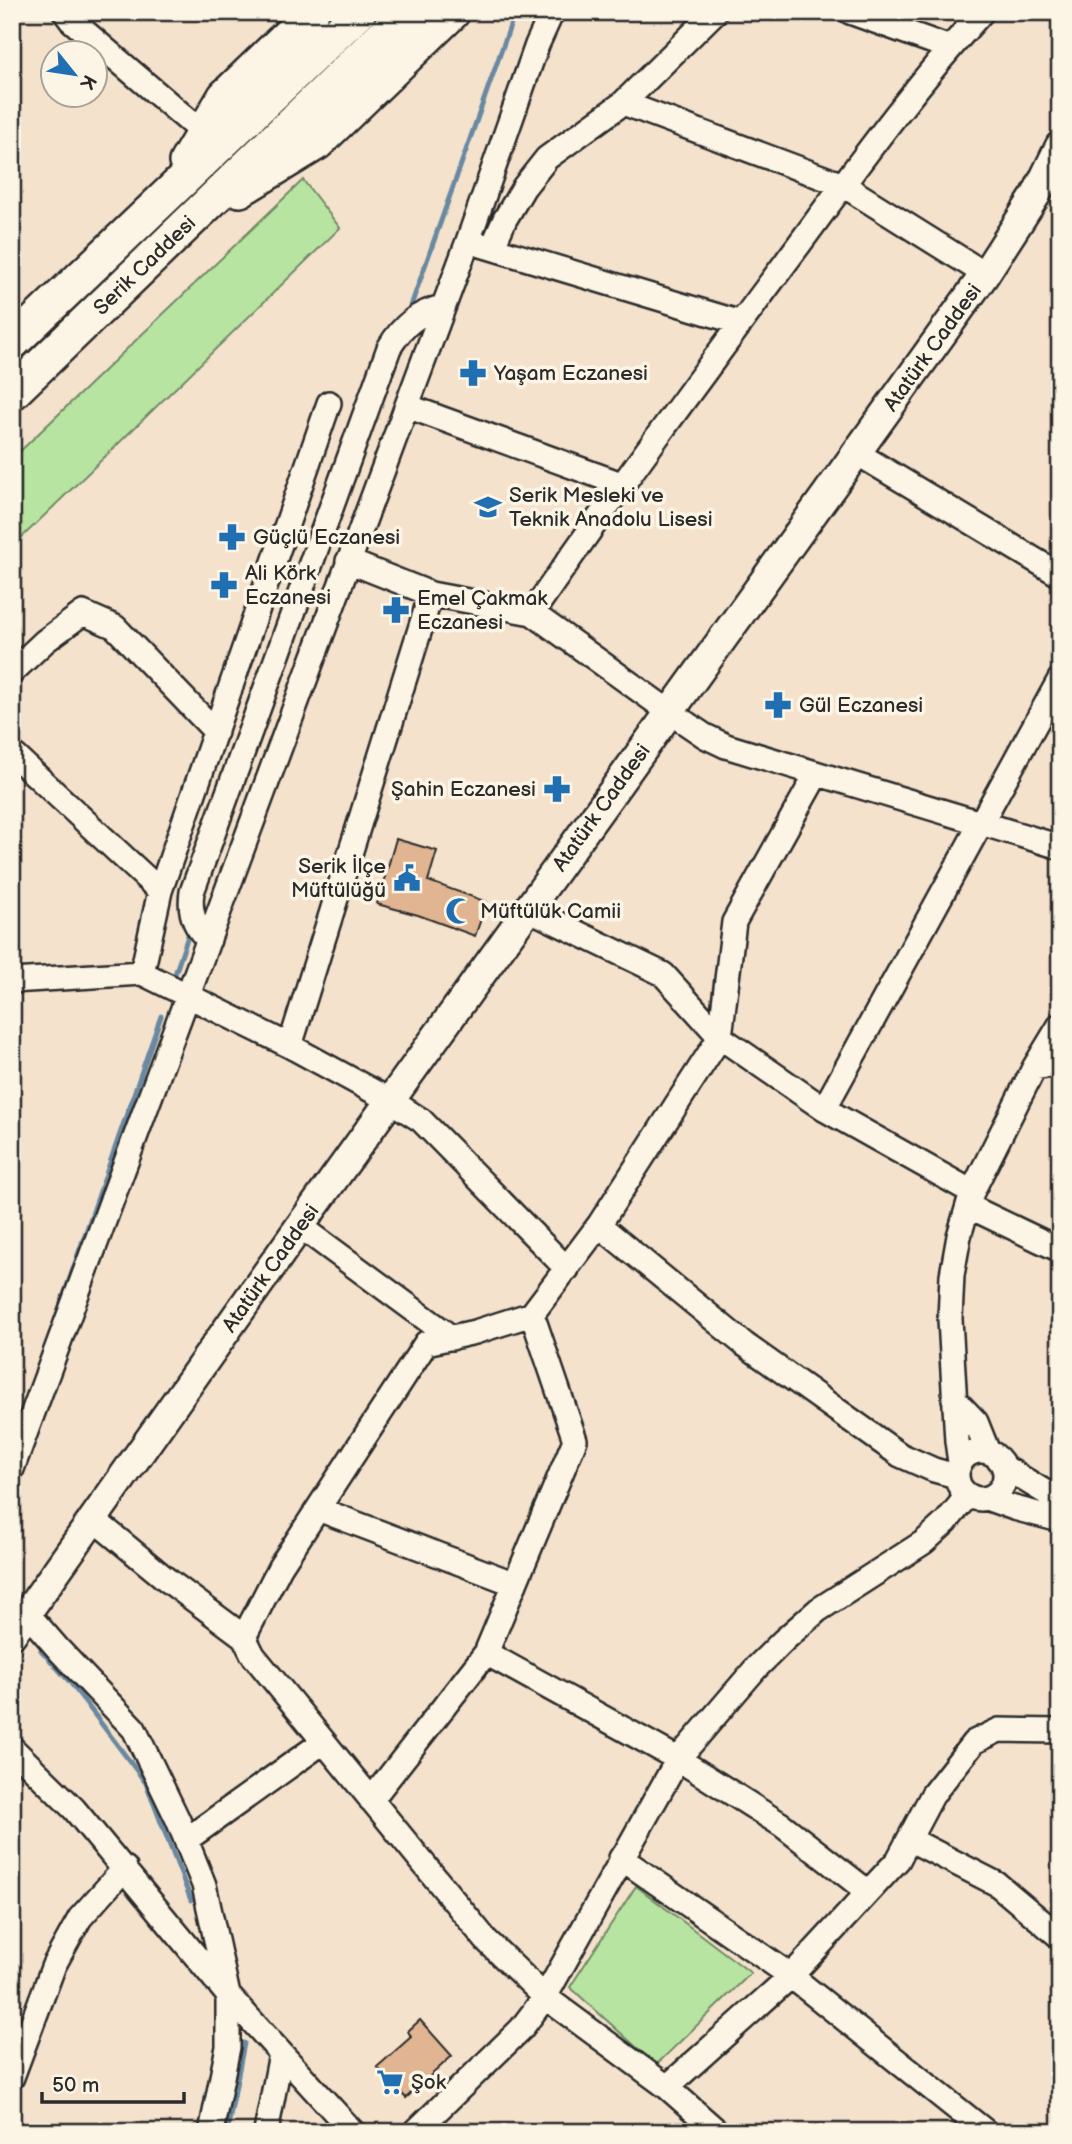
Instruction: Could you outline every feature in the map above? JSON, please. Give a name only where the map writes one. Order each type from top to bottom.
[{"type":"highway","points":[[166,197],[225,96],[312,12]]},
{"type":"highway","points":[[264,126],[359,12]]},
{"type":"highway","points":[[264,126],[407,12]]},
{"type":"highway","points":[[190,220],[317,143],[453,12]]},
{"type":"highway","name":"Serik Caddesi","points":[[12,343],[166,197],[264,126]]},
{"type":"highway","name":"Serik Caddesi","points":[[12,393],[190,220],[264,126]]},
{"type":"main road","name":"Atatürk Caddesi","points":[[19,1623],[300,1226],[985,274],[1056,164]]},
{"type":"street","points":[[65,12],[203,134]]},
{"type":"street","points":[[12,1469],[468,241],[537,45],[552,12]]},
{"type":"street","points":[[492,248],[524,187],[547,158],[622,103],[715,12]]},
{"type":"street","points":[[850,12],[950,48]]},
{"type":"street","points":[[532,613],[621,484],[844,185],[950,48],[982,12]]},
{"type":"street","points":[[622,103],[844,185],[985,274]]},
{"type":"street","points":[[468,241],[741,323]]},
{"type":"street","points":[[209,940],[194,920],[190,902],[192,891],[389,348],[404,326],[415,317],[443,307]]},
{"type":"street","points":[[142,973],[160,891],[329,403]]},
{"type":"street","points":[[407,406],[621,484]]},
{"type":"street","points":[[855,452],[1060,575]]},
{"type":"street","points":[[348,561],[431,594],[532,613],[671,713],[705,736],[726,746],[1060,847]]},
{"type":"street","points":[[290,1046],[431,594]]},
{"type":"street","points":[[12,672],[45,641],[83,613],[116,627],[216,732]]},
{"type":"street","points":[[824,1109],[1060,679]]},
{"type":"street","points":[[12,753],[160,891]]},
{"type":"street","points":[[244,1637],[280,1567],[426,1343],[532,1314],[599,1225],[720,1037],[734,922],[816,775]]},
{"type":"street","points":[[528,909],[663,974],[720,1037],[824,1109],[970,1199],[1060,1250]]},
{"type":"street","points":[[12,981],[142,973],[290,1046],[421,1120],[567,1269]]},
{"type":"street","points":[[968,1483],[954,1399],[950,1319],[952,1275],[970,1199],[1034,1068],[1060,1026]]},
{"type":"street","points":[[1034,1068],[1060,1064]]},
{"type":"street","points":[[599,1225],[744,1344],[900,1455],[968,1483],[1014,1508],[1060,1520]]},
{"type":"street","points":[[300,1226],[452,1338]]},
{"type":"street","points":[[372,1800],[486,1653],[575,1440],[532,1314]]},
{"type":"street","points":[[954,1399],[976,1422],[1006,1475],[1002,1489],[968,1483]]},
{"type":"street","points":[[415,2132],[521,2029],[545,1997],[678,1759],[756,1668],[784,1640],[818,1611],[924,1542],[946,1522],[968,1483],[972,1452],[996,1459],[1060,1501]]},
{"type":"street","points":[[318,1508],[515,1584]]},
{"type":"street","points":[[92,1518],[166,1579],[244,1637],[253,1655],[486,1940],[545,1997],[667,2087],[718,2132]]},
{"type":"street","points":[[19,1623],[60,1651],[134,1728],[204,1885],[228,1995],[228,2047],[211,2132]]},
{"type":"street","points":[[486,1653],[678,1759],[782,1825],[868,1892]]},
{"type":"street","points":[[667,2087],[791,1976],[898,1860],[933,1794],[974,1742],[999,1730],[1060,1731]]},
{"type":"street","points":[[186,1840],[323,1742]]},
{"type":"street","points":[[12,1748],[74,1809],[228,1995],[353,2132]]},
{"type":"street","points":[[909,1839],[997,1884],[1060,1937]]},
{"type":"street","points":[[621,1858],[791,1976],[986,2132]]},
{"type":"street","points":[[12,2077],[22,2024],[80,1918],[125,1868]]},
{"type":"street","points":[[266,2132],[281,2054]]},
{"type":"green space","points":[[303,180],[340,228],[12,547],[12,459]]},
{"type":"green space","points":[[636,1886],[751,1973],[656,2065],[570,1987]]},
{"type":"building","points":[[396,839],[437,851],[428,881],[487,902],[475,936],[418,915],[377,904]]},
{"type":"building","points":[[420,2020],[452,2056],[406,2098],[377,2067],[411,2037],[408,2031]]},
{"type":"waterway","points":[[408,314],[515,12]]},
{"type":"waterway","points":[[173,980],[190,930]]},
{"type":"waterway","points":[[48,1341],[161,1016]]},
{"type":"waterway","points":[[41,1650],[70,1682],[146,1783],[191,1900]]},
{"type":"waterway","points":[[227,2132],[244,2043]]},
{"type":"place","name":"Yaşam Eczanesi","points":[[473,373]]},
{"type":"place","name":"Serik Mesleki ve Teknik Anadolu Lisesi","points":[[488,507]]},
{"type":"place","name":"Güçlü Eczanesi","points":[[232,537]]},
{"type":"place","name":"Ali Körk Eczanesi","points":[[224,585]]},
{"type":"place","name":"Emel Çakmak Eczanesi","points":[[396,610]]},
{"type":"place","name":"Gül Eczanesi","points":[[778,705]]},
{"type":"place","name":"Şahin Eczanesi","points":[[557,789]]},
{"type":"place","name":"Serik İlçe Müftülüğü","points":[[407,878]]},
{"type":"place","name":"Müftülük Camii","points":[[459,911]]},
{"type":"place","name":"Şok","points":[[390,2082]]}]
